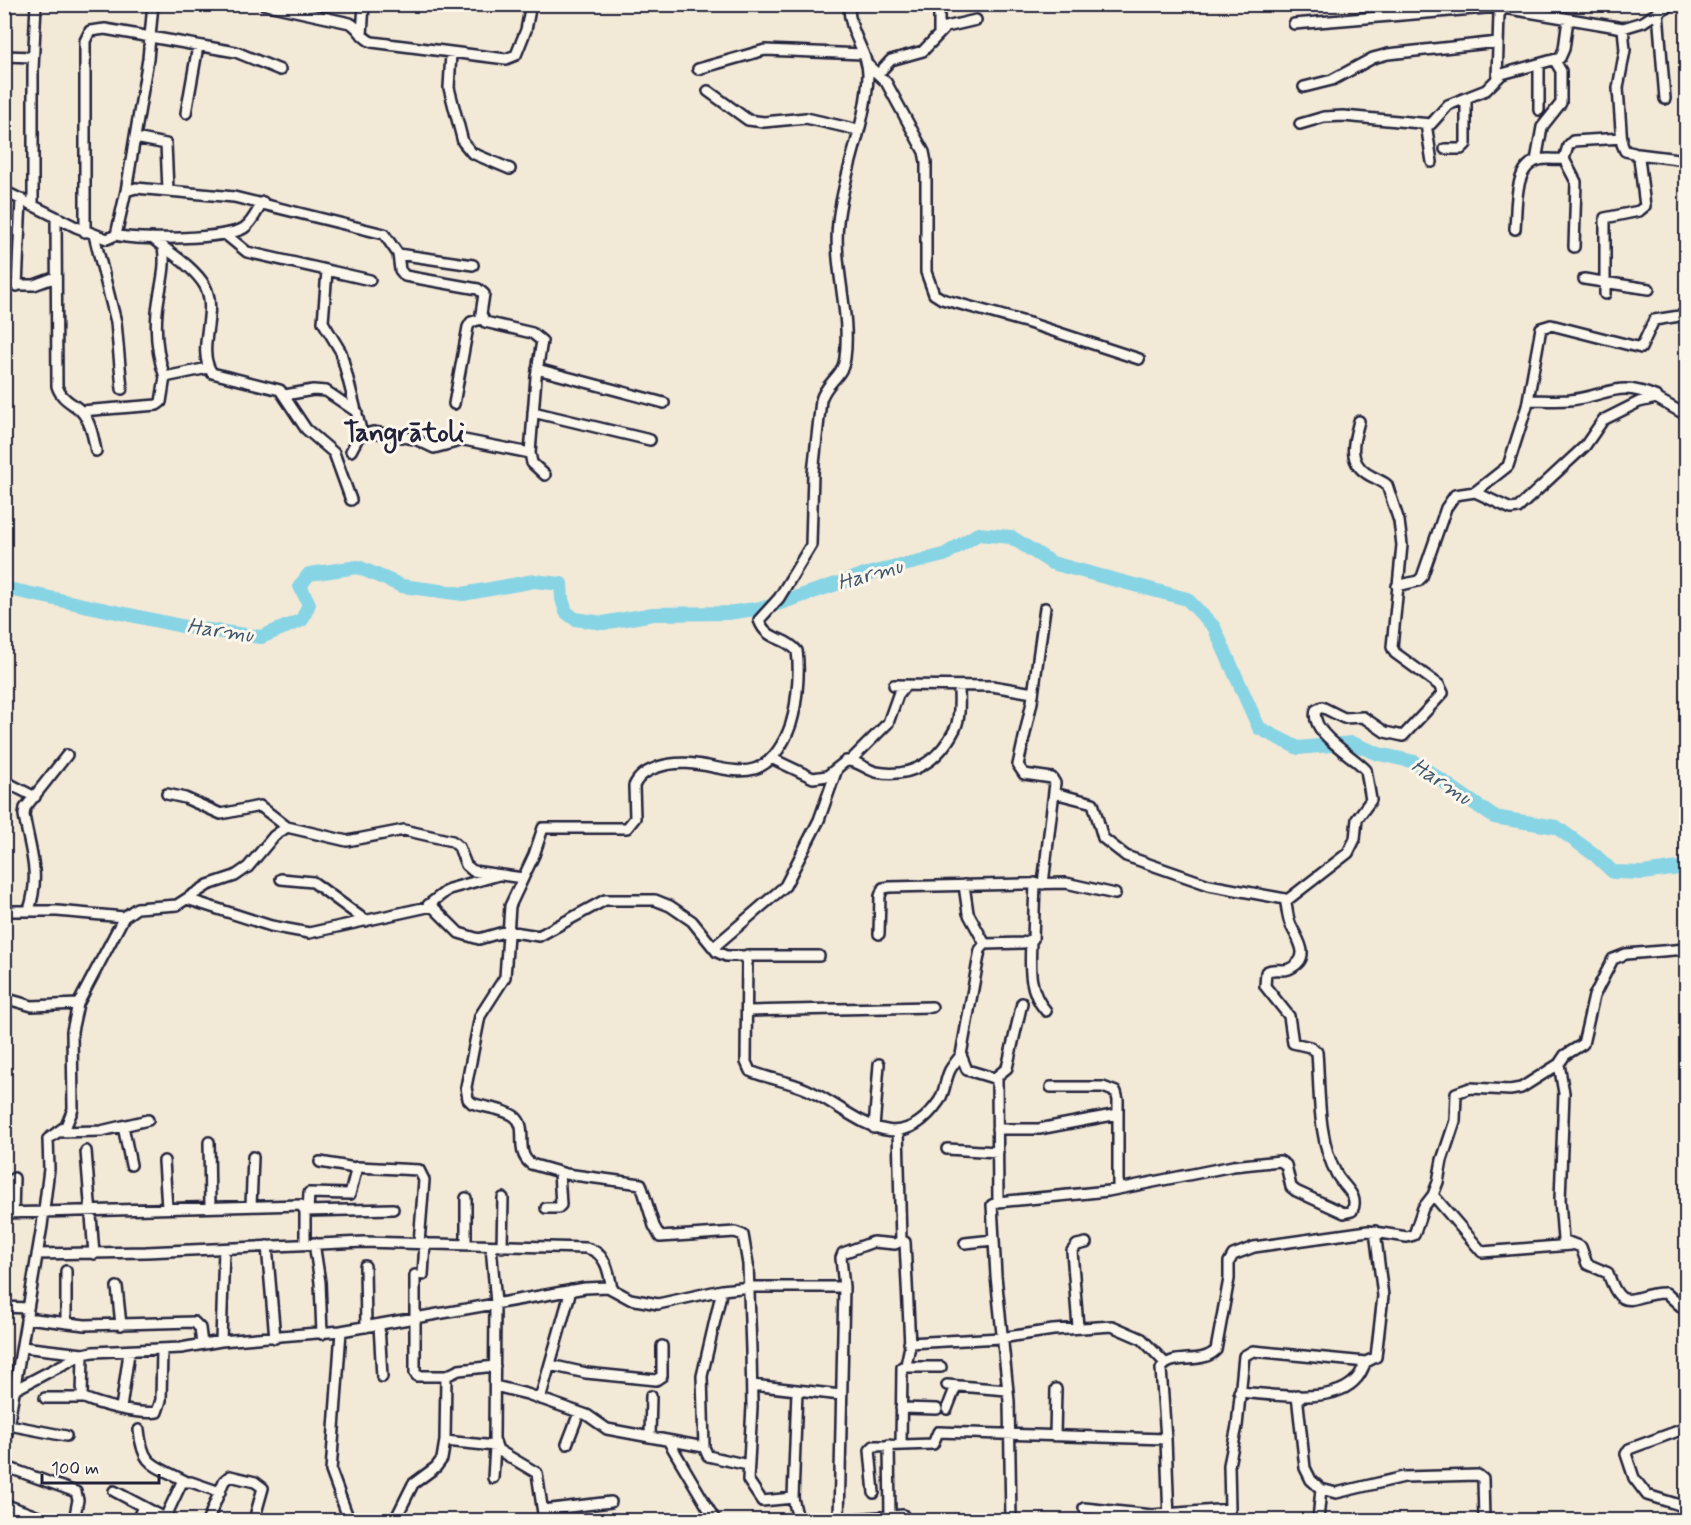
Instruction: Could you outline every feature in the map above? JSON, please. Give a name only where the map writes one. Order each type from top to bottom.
[{"type":"street","points":[[33,206],[33,57],[36,4]]},
{"type":"street","points":[[116,235],[135,138],[153,4]]},
{"type":"street","points":[[263,4],[350,23],[355,26],[362,37],[372,42],[451,53],[512,58],[516,55],[526,30],[531,4]]},
{"type":"street","points":[[362,37],[364,4]]},
{"type":"street","points":[[793,1498],[761,1500],[748,1480],[752,1385],[750,1287],[747,1246],[741,1233],[661,1238],[655,1230],[641,1184],[559,1172],[527,1161],[520,1148],[520,1125],[515,1117],[474,1104],[467,1097],[466,1087],[480,1016],[505,977],[510,906],[545,827],[613,829],[632,825],[635,819],[634,786],[638,778],[651,769],[670,763],[690,761],[734,772],[761,766],[773,759],[795,712],[798,653],[791,645],[766,634],[759,620],[779,598],[811,545],[813,473],[822,400],[825,387],[841,374],[845,357],[846,305],[839,271],[838,221],[868,81],[865,59],[852,30],[849,4]]},
{"type":"street","points":[[939,4],[939,32]]},
{"type":"street","points":[[1294,24],[1511,7],[1623,28],[1643,22],[1671,4]]},
{"type":"street","points":[[1497,78],[1498,9]]},
{"type":"street","points":[[1658,12],[1665,99]]},
{"type":"street","points":[[1300,124],[1324,117],[1343,116],[1431,123],[1448,105],[1486,90],[1497,78],[1507,72],[1555,61],[1563,54],[1568,19]]},
{"type":"street","points":[[879,73],[891,60],[918,55],[939,32],[952,24],[976,20]]},
{"type":"street","points":[[1623,28],[1625,50],[1618,88],[1625,151],[1686,160]]},
{"type":"street","points":[[122,389],[116,322],[90,233],[87,34],[95,29],[105,29],[150,39],[236,52],[280,70]]},
{"type":"street","points":[[1304,87],[1332,80],[1373,58],[1388,54],[1498,42]]},
{"type":"street","points":[[186,113],[198,46]]},
{"type":"street","points":[[698,69],[765,50],[865,59],[879,73],[924,152],[926,162],[926,272],[934,294],[942,299],[1029,323],[1139,359]]},
{"type":"street","points":[[451,53],[449,88],[463,142],[472,153],[510,169]]},
{"type":"street","points":[[4,56],[33,57]]},
{"type":"street","points":[[1515,229],[1520,183],[1525,170],[1536,160],[1542,127],[1562,103],[1561,71],[1555,61]]},
{"type":"street","points":[[1539,64],[1539,110]]},
{"type":"street","points":[[708,91],[748,120],[764,122],[806,118],[858,130]]},
{"type":"street","points":[[1445,149],[1461,149],[1466,144],[1466,98]]},
{"type":"street","points":[[1426,124],[1432,162]]},
{"type":"street","points":[[135,138],[166,144],[168,190]]},
{"type":"street","points":[[1574,247],[1576,182],[1564,159],[1568,146],[1573,141],[1622,138]]},
{"type":"street","points":[[1605,294],[1605,218],[1639,211],[1645,206],[1638,154]]},
{"type":"street","points":[[1536,160],[1564,159]]},
{"type":"street","points":[[126,191],[136,188],[168,190],[263,202],[380,231],[388,238],[398,254],[400,270],[405,276],[482,291],[484,294],[482,319]]},
{"type":"street","points":[[4,191],[107,239],[116,235],[127,239],[225,234],[248,225],[263,202]]},
{"type":"street","points":[[17,286],[21,199]]},
{"type":"street","points":[[56,217],[57,386],[66,400],[81,411],[92,429],[96,451]]},
{"type":"street","points":[[225,234],[247,252],[370,280]]},
{"type":"street","points":[[152,238],[198,277],[209,296],[208,368],[217,376],[275,386],[285,395],[306,429],[334,453],[351,500]]},
{"type":"street","points":[[81,411],[157,405],[161,402],[165,377],[156,348],[157,311],[166,264],[163,247]]},
{"type":"street","points":[[398,254],[473,264]]},
{"type":"street","points":[[327,271],[323,322],[341,352],[362,434],[351,451]]},
{"type":"street","points":[[4,285],[42,284],[56,277]]},
{"type":"street","points":[[1584,279],[1649,289]]},
{"type":"street","points":[[1474,492],[1508,466],[1528,400],[1539,334],[1545,326],[1551,325],[1641,348],[1654,320],[1686,315]]},
{"type":"street","points":[[454,404],[468,327],[471,322],[482,319],[538,336],[542,341],[537,369],[530,453],[532,463],[545,475]]},
{"type":"street","points":[[165,377],[208,368]]},
{"type":"street","points":[[537,369],[664,403]]},
{"type":"street","points":[[1528,400],[1570,400],[1624,388],[1636,388],[1661,398],[1686,415]]},
{"type":"street","points":[[285,395],[313,390],[326,391],[357,412]]},
{"type":"street","points":[[1397,586],[1418,581],[1423,575],[1452,498],[1460,492],[1474,492],[1511,509],[1519,508],[1585,446],[1603,420],[1639,402],[1661,398]]},
{"type":"street","points":[[533,412],[650,440]]},
{"type":"street","points":[[1286,901],[1344,857],[1353,846],[1359,814],[1370,804],[1368,772],[1330,740],[1315,717],[1318,708],[1344,718],[1363,717],[1385,732],[1403,736],[1442,696],[1441,686],[1393,650],[1391,638],[1402,545],[1399,521],[1387,485],[1368,475],[1355,462],[1353,449],[1359,421]]},
{"type":"street","points":[[362,434],[373,432],[415,439],[434,448],[464,440],[530,453]]},
{"type":"street","points":[[1045,608],[1033,693],[1018,765],[1024,774],[1052,778],[1055,783],[1039,884],[1034,933],[1030,941],[1033,989],[1046,1011]]},
{"type":"street","points":[[894,685],[992,686],[1033,693]]},
{"type":"street","points":[[773,759],[809,778],[827,776],[843,762],[850,760],[888,723],[897,695],[904,686]]},
{"type":"street","points":[[850,760],[869,770],[897,774],[922,767],[935,759],[955,729],[959,687]]},
{"type":"street","points":[[29,910],[36,890],[36,874],[24,815],[27,805],[68,755]]},
{"type":"street","points":[[714,947],[785,886],[819,820],[837,768]]},
{"type":"street","points":[[4,781],[35,797]]},
{"type":"street","points":[[1011,1521],[1007,1390],[991,1208],[998,1202],[1118,1188],[1233,1166],[1280,1161],[1286,1165],[1290,1185],[1294,1190],[1340,1212],[1352,1211],[1354,1198],[1333,1165],[1322,1122],[1317,1052],[1310,1047],[1293,1043],[1289,1016],[1265,986],[1267,971],[1290,968],[1299,960],[1302,949],[1299,937],[1290,924],[1286,901],[1278,896],[1209,885],[1126,856],[1103,838],[1093,803],[1054,793]]},
{"type":"street","points":[[167,794],[185,798],[221,814],[260,806],[287,827],[347,841],[404,830],[452,841],[459,847],[466,865],[473,872],[523,878]]},
{"type":"street","points":[[4,1452],[44,1212],[50,1169],[48,1139],[66,1126],[74,1106],[72,1031],[78,1004],[124,917],[137,908],[169,906],[187,899],[208,885],[235,876],[248,867],[274,836],[287,827]]},
{"type":"street","points":[[187,899],[304,933],[366,921],[428,905],[449,889],[503,874]]},
{"type":"street","points":[[282,879],[313,882],[366,921]]},
{"type":"street","points":[[879,934],[880,896],[884,888],[1066,883],[1115,894]]},
{"type":"street","points":[[964,885],[968,913],[985,944]]},
{"type":"street","points":[[428,905],[437,908],[449,924],[467,938],[479,939],[507,931],[536,937],[605,900],[650,900],[670,906],[681,913],[704,932],[714,947],[726,956],[819,956]]},
{"type":"street","points":[[4,911],[29,910],[124,917]]},
{"type":"street","points":[[747,956],[746,1062],[750,1071],[806,1089],[884,1132],[898,1131],[912,1125],[939,1101],[950,1071],[961,1055],[971,989],[980,950],[985,944],[1030,941]]},
{"type":"street","points":[[1165,1363],[1198,1359],[1216,1350],[1228,1289],[1229,1262],[1233,1255],[1254,1246],[1375,1231],[1401,1236],[1414,1235],[1423,1208],[1433,1194],[1455,1121],[1456,1093],[1470,1088],[1518,1089],[1559,1064],[1565,1055],[1579,1047],[1585,1040],[1594,996],[1613,959],[1626,954],[1686,949]]},
{"type":"street","points":[[4,998],[32,1006],[78,1004]]},
{"type":"street","points":[[996,1077],[1007,1068],[1022,1003]]},
{"type":"street","points":[[748,1011],[932,1007]]},
{"type":"street","points":[[961,1055],[967,1070],[996,1077]]},
{"type":"street","points":[[874,1128],[879,1064]]},
{"type":"street","points":[[1559,1064],[1564,1093],[1564,1149],[1560,1200],[1564,1241],[1582,1249],[1587,1264],[1608,1273],[1612,1289],[1621,1298],[1630,1300],[1666,1293],[1686,1311]]},
{"type":"street","points":[[996,1077],[998,1202]]},
{"type":"street","points":[[1051,1087],[1112,1088],[1117,1095],[1118,1188]]},
{"type":"street","points":[[997,1129],[1039,1129],[1118,1114]]},
{"type":"street","points":[[57,1132],[93,1132],[148,1120]]},
{"type":"street","points":[[123,1126],[130,1165]]},
{"type":"street","points":[[898,1131],[902,1239],[895,1244],[873,1242],[843,1253],[841,1258],[844,1287],[841,1521],[903,1515],[906,1521]]},
{"type":"street","points":[[209,1142],[210,1207]]},
{"type":"street","points":[[946,1149],[998,1152]]},
{"type":"street","points":[[86,1151],[94,1254]]},
{"type":"street","points":[[251,1206],[253,1157]]},
{"type":"street","points":[[164,1161],[167,1208]]},
{"type":"street","points":[[320,1162],[356,1168],[421,1170],[424,1180],[422,1243],[414,1319],[415,1373],[417,1376],[446,1376],[459,1370],[495,1366]]},
{"type":"street","points":[[322,1334],[320,1282],[309,1243],[306,1211],[309,1192],[352,1192],[356,1168]]},
{"type":"street","points":[[546,1208],[558,1208],[561,1205],[559,1172]]},
{"type":"street","points":[[14,1178],[9,1213],[301,1204],[306,1211]]},
{"type":"street","points":[[1433,1194],[1482,1252],[1575,1245]]},
{"type":"street","points":[[466,1198],[466,1245]]},
{"type":"street","points":[[502,1247],[503,1198]]},
{"type":"street","points":[[306,1211],[393,1209]]},
{"type":"street","points":[[1228,1521],[1228,1509],[1231,1507],[1229,1465],[1237,1426],[1242,1360],[1248,1353],[1253,1352],[1366,1362],[1376,1357],[1382,1312],[1382,1282],[1375,1231]]},
{"type":"street","points":[[965,1243],[993,1240]]},
{"type":"street","points":[[905,1242],[909,1343],[906,1365]]},
{"type":"street","points":[[37,1254],[224,1249],[309,1243],[422,1243],[592,1250],[598,1252],[606,1264],[612,1289]]},
{"type":"street","points":[[1078,1328],[1072,1251],[1077,1245],[1086,1243]]},
{"type":"street","points":[[267,1246],[275,1338]]},
{"type":"street","points":[[491,1246],[496,1303],[493,1478]]},
{"type":"street","points":[[221,1341],[224,1249]]},
{"type":"street","points":[[365,1266],[366,1327]]},
{"type":"street","points":[[66,1271],[66,1323]]},
{"type":"street","points":[[117,1287],[121,1325]]},
{"type":"street","points":[[22,1347],[83,1354],[322,1334],[571,1290],[606,1287],[630,1299],[658,1304],[722,1290],[750,1287],[844,1287]]},
{"type":"street","points":[[540,1399],[571,1290]]},
{"type":"street","points":[[722,1290],[702,1376],[704,1447],[708,1456],[748,1465]]},
{"type":"street","points":[[4,1307],[66,1323],[121,1325],[194,1322],[200,1328],[202,1344]]},
{"type":"street","points":[[379,1325],[382,1377]]},
{"type":"street","points":[[909,1343],[1001,1338],[1112,1326],[1142,1338],[1165,1363]]},
{"type":"street","points":[[341,1331],[331,1471],[349,1521]]},
{"type":"street","points":[[550,1365],[586,1373],[656,1380],[662,1376],[662,1346]]},
{"type":"street","points":[[45,1398],[83,1398],[150,1413],[159,1410],[162,1349]]},
{"type":"street","points":[[121,1408],[129,1353]]},
{"type":"street","points":[[4,1385],[16,1389],[83,1354]]},
{"type":"street","points":[[83,1354],[80,1390],[83,1398]]},
{"type":"street","points":[[1239,1392],[1329,1394],[1357,1379],[1366,1362]]},
{"type":"street","points":[[1165,1363],[1160,1373],[1166,1439],[1169,1517]]},
{"type":"street","points":[[901,1445],[900,1374],[902,1367],[906,1365],[941,1367]]},
{"type":"street","points":[[395,1521],[413,1484],[439,1464],[445,1441],[446,1376]]},
{"type":"street","points":[[752,1385],[841,1395]]},
{"type":"street","points":[[495,1386],[591,1417],[608,1429],[704,1447]]},
{"type":"street","points":[[901,1408],[942,1409],[952,1386],[1007,1390]]},
{"type":"street","points":[[1055,1436],[1056,1389]]},
{"type":"street","points":[[797,1391],[793,1498],[798,1520],[826,1521]]},
{"type":"street","points":[[1297,1395],[1305,1468],[1311,1480],[1321,1489],[1336,1493],[1404,1477],[1478,1475],[1483,1479],[1484,1521]]},
{"type":"street","points":[[650,1437],[651,1396]]},
{"type":"street","points":[[567,1444],[579,1413]]},
{"type":"street","points":[[9,1425],[66,1436]]},
{"type":"street","points":[[1686,1428],[1629,1449],[1626,1454],[1634,1478],[1647,1495],[1686,1507]]},
{"type":"street","points":[[139,1430],[141,1448],[146,1459],[185,1481],[220,1492]]},
{"type":"street","points":[[874,1493],[870,1450],[874,1446],[933,1444],[938,1432],[1166,1439]]},
{"type":"street","points":[[445,1441],[495,1446],[537,1473],[544,1521]]},
{"type":"street","points":[[669,1442],[715,1521]]},
{"type":"street","points":[[890,1446],[890,1516]]},
{"type":"street","points":[[4,1466],[76,1492],[78,1500],[74,1521]]},
{"type":"street","points":[[208,1521],[220,1492],[230,1476],[262,1486],[263,1494],[254,1521]]},
{"type":"street","points":[[114,1491],[165,1517],[180,1484],[185,1481]]},
{"type":"street","points":[[1318,1521],[1321,1489]]},
{"type":"street","points":[[543,1510],[611,1502]]},
{"type":"street","points":[[4,1504],[47,1521]]},
{"type":"street","points":[[137,1521],[143,1507]]},
{"type":"street","points":[[1084,1508],[1169,1517],[1228,1509]]},
{"type":"waterway","name":"Harmu","points":[[4,588],[186,627],[261,637],[302,620],[309,604],[300,586],[309,574],[358,567],[402,586],[463,594],[534,581],[561,584],[566,612],[575,619],[603,623],[653,614],[728,613],[768,607],[863,575],[944,555],[978,534],[1011,537],[1052,563],[1187,599],[1214,627],[1259,728],[1298,748],[1352,743],[1379,754],[1415,762],[1494,817],[1556,827],[1595,855],[1613,872],[1643,873],[1686,867]]},
{"type":"district","name":"Tangrātoli","points":[[404,433]]}]
